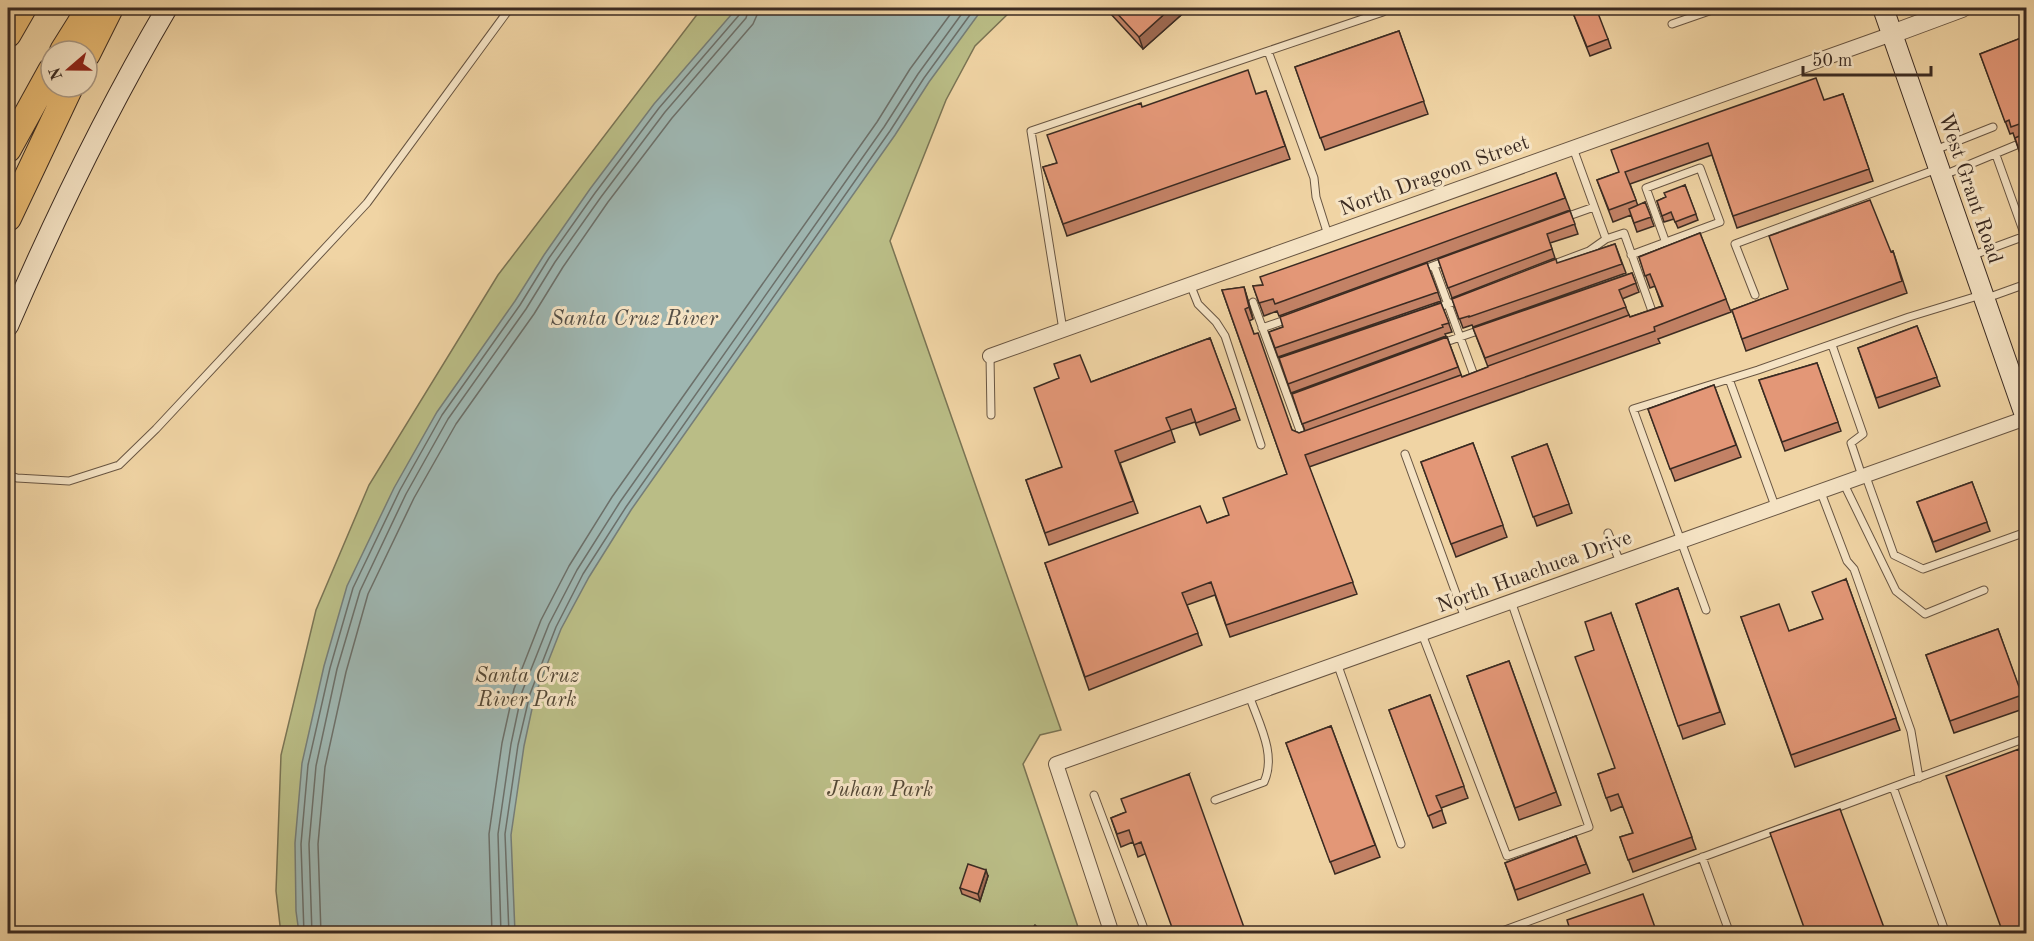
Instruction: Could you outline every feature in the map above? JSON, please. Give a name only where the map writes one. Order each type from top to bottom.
[{"type":"highway","points":[[8,34],[23,8]]},
{"type":"highway","points":[[71,39],[90,8]]},
{"type":"highway","points":[[94,39],[110,8]]},
{"type":"highway","points":[[8,149],[39,93]]},
{"type":"highway","points":[[8,218],[64,99]]},
{"type":"main road","points":[[8,326],[92,144],[167,8]]},
{"type":"main road","name":"West Grant Road","points":[[1883,8],[2026,418]]},
{"type":"street","points":[[1892,34],[1962,8]]},
{"type":"street","name":"North Dragoon Street","points":[[990,356],[1892,34]]},
{"type":"street","name":"North Huachuca Drive","points":[[1112,933],[1056,764],[2026,418]]},
{"type":"lane","points":[[8,475],[17,478],[69,481],[119,465],[156,429],[367,203],[510,8]]},
{"type":"lane","points":[[1672,24],[1718,8]]},
{"type":"lane","points":[[1063,330],[1031,131],[1383,12]]},
{"type":"lane","points":[[1268,51],[1314,178],[1316,197],[1328,235]]},
{"type":"lane","points":[[1938,165],[1993,127]]},
{"type":"lane","points":[[1755,295],[1735,244],[1938,165],[1996,154],[2026,141]]},
{"type":"lane","points":[[1573,148],[1606,239]]},
{"type":"lane","points":[[1970,256],[2025,236],[1996,154]]},
{"type":"lane","points":[[1631,255],[1666,243],[1720,222],[1700,168],[1646,188],[1666,243]]},
{"type":"lane","points":[[1552,222],[1594,207]]},
{"type":"lane","points":[[1546,267],[1589,251],[1606,239],[1623,233],[1653,314],[1641,318]]},
{"type":"lane","points":[[1412,273],[1455,258]]},
{"type":"lane","points":[[1434,266],[1475,378]]},
{"type":"lane","points":[[1627,278],[1638,274]]},
{"type":"lane","points":[[1190,284],[1198,304],[1216,322],[1225,336],[1261,444]]},
{"type":"lane","points":[[1706,610],[1634,409],[1832,345],[1909,317],[2026,284]]},
{"type":"lane","points":[[1426,312],[1470,296]]},
{"type":"lane","points":[[1253,302],[1302,440],[1313,436]]},
{"type":"lane","points":[[1262,328],[1294,316]]},
{"type":"lane","points":[[1428,349],[1493,325]]},
{"type":"lane","points":[[1832,345],[1863,434],[1851,443],[1894,555],[1923,569],[2026,532]]},
{"type":"lane","points":[[990,356],[991,415]]},
{"type":"lane","points":[[1275,364],[1286,361]]},
{"type":"lane","points":[[1464,382],[1486,374]]},
{"type":"lane","points":[[1729,379],[1776,506]]},
{"type":"lane","points":[[1288,400],[1299,396]]},
{"type":"lane","points":[[1405,454],[1465,618]]},
{"type":"lane","points":[[1843,482],[1896,591],[1917,608],[1925,614],[1984,590]]},
{"type":"lane","points":[[1820,490],[1847,561],[1854,569],[1911,731],[1919,778]]},
{"type":"lane","points":[[1608,533],[1620,562]]},
{"type":"lane","points":[[1421,633],[1507,856],[1589,827],[1511,601]]},
{"type":"lane","points":[[1337,663],[1401,844]]},
{"type":"lane","points":[[1215,800],[1264,782],[1269,771],[1269,754],[1249,695]]},
{"type":"lane","points":[[1494,933],[1512,930],[1702,857],[2026,738]]},
{"type":"lane","points":[[1893,787],[1946,933]]},
{"type":"lane","points":[[1094,795],[1146,933]]},
{"type":"lane","points":[[1702,857],[1730,933]]},
{"type":"green space","name":"Santa Cruz River Park","points":[[702,8],[1014,8],[975,46],[946,100],[890,241],[1061,730],[1040,735],[1023,764],[1080,933],[281,934],[276,891],[281,755],[316,610],[369,485],[498,275]]},
{"type":"water","name":"Santa Cruz River","points":[[737,8],[983,8],[631,510],[589,577],[561,629],[535,695],[524,746],[511,835],[515,933],[299,933],[296,911],[295,843],[302,763],[324,666],[347,586],[394,488],[437,412],[590,189],[654,104]]},
{"type":"building","points":[[1112,8],[1171,8],[1139,37]]},
{"type":"building","points":[[1571,8],[1596,8],[1608,39],[1587,47]]},
{"type":"building","points":[[1399,31],[1424,101],[1320,138],[1295,67]]},
{"type":"building","points":[[2026,36],[2026,127],[2022,123],[2011,127],[2009,120],[2005,122],[1980,54]]},
{"type":"building","points":[[1248,70],[1256,94],[1266,91],[1285,146],[1063,224],[1043,167],[1057,163],[1047,135],[1141,103],[1142,107]]},
{"type":"building","points":[[1816,78],[1824,100],[1843,94],[1869,169],[1733,216],[1708,143],[1625,172],[1636,200],[1609,210],[1597,180],[1619,172],[1611,150]]},
{"type":"building","points":[[2026,133],[2026,171],[2015,138]]},
{"type":"building","points":[[1556,173],[1565,198],[1275,304],[1273,299],[1259,303],[1253,286],[1263,285],[1260,277]]},
{"type":"building","points":[[1685,185],[1696,214],[1675,222],[1671,212],[1662,216],[1657,201],[1666,197],[1664,193]]},
{"type":"building","points":[[1870,200],[1891,252],[1893,251],[1902,281],[1742,339],[1732,310],[1788,289],[1769,236]]},
{"type":"building","points":[[1645,202],[1651,217],[1634,223],[1629,209]]},
{"type":"building","points":[[1570,211],[1575,224],[1547,234],[1552,249],[1448,288],[1438,259]]},
{"type":"building","points":[[1700,233],[1726,299],[1654,327],[1655,331],[1305,455],[1353,582],[1226,625],[1211,582],[1182,593],[1198,633],[1085,677],[1045,563],[1200,506],[1207,523],[1229,515],[1223,498],[1287,474],[1222,290],[1244,287],[1249,307],[1245,309],[1254,334],[1258,333],[1292,430],[1299,433],[1461,375],[1462,377],[1629,315],[1630,317],[1663,306],[1650,274],[1645,276],[1639,257]]},
{"type":"building","points":[[1615,244],[1622,264],[1459,319],[1452,299],[1556,259],[1557,263]]},
{"type":"building","points":[[1427,263],[1438,292],[1275,348],[1269,332],[1283,327],[1280,317]]},
{"type":"building","points":[[1632,273],[1636,283],[1619,290],[1626,307],[1485,358],[1473,328]]},
{"type":"building","points":[[1441,303],[1449,323],[1442,325],[1443,327],[1288,384],[1279,358]]},
{"type":"building","points":[[1917,326],[1937,377],[1876,398],[1858,348]]},
{"type":"building","points":[[1447,337],[1458,367],[1302,424],[1292,394]]},
{"type":"building","points":[[1210,338],[1236,408],[1196,423],[1191,409],[1166,418],[1171,430],[1115,451],[1133,501],[1045,533],[1026,480],[1062,467],[1034,388],[1059,378],[1054,364],[1080,355],[1091,382]]},
{"type":"building","points":[[1817,363],[1838,422],[1782,442],[1759,380]]},
{"type":"building","points":[[1714,385],[1736,445],[1670,469],[1648,409]]},
{"type":"building","points":[[1473,443],[1503,525],[1451,544],[1421,462]]},
{"type":"building","points":[[1547,444],[1569,504],[1533,517],[1512,457]]},
{"type":"building","points":[[1972,482],[1987,522],[1933,542],[1917,502]]},
{"type":"building","points":[[1846,579],[1896,718],[1791,755],[1741,617],[1779,604],[1789,631],[1823,619],[1812,592]]},
{"type":"building","points":[[1678,588],[1720,712],[1678,726],[1636,604]]},
{"type":"building","points":[[1611,613],[1692,837],[1628,860],[1620,837],[1633,833],[1618,794],[1606,798],[1598,774],[1615,768],[1575,657],[1594,650],[1585,622]]},
{"type":"building","points":[[1998,629],[2022,695],[1950,721],[1926,655]]},
{"type":"building","points":[[1509,661],[1556,792],[1515,808],[1467,676]]},
{"type":"building","points":[[1430,695],[1464,786],[1436,796],[1442,810],[1428,816],[1389,710]]},
{"type":"building","points":[[1331,726],[1375,845],[1330,862],[1286,743]]},
{"type":"building","points":[[2019,749],[2026,769],[2026,933],[2003,933],[1946,776]]},
{"type":"building","points":[[1189,774],[1246,933],[1174,933],[1141,842],[1134,845],[1129,830],[1117,834],[1111,818],[1126,812],[1121,799]]},
{"type":"building","points":[[1840,809],[1886,933],[1806,933],[1770,833]]},
{"type":"building","points":[[1576,836],[1586,864],[1515,890],[1505,863]]},
{"type":"building","points":[[968,864],[986,870],[978,894],[960,888]]},
{"type":"building","points":[[1643,894],[1657,933],[1571,933],[1567,920]]},
{"type":"building","points":[[1035,925],[1045,933],[1028,933]]},
{"type":"park label","name":"Juhan Park","points":[[880,789]]}]
